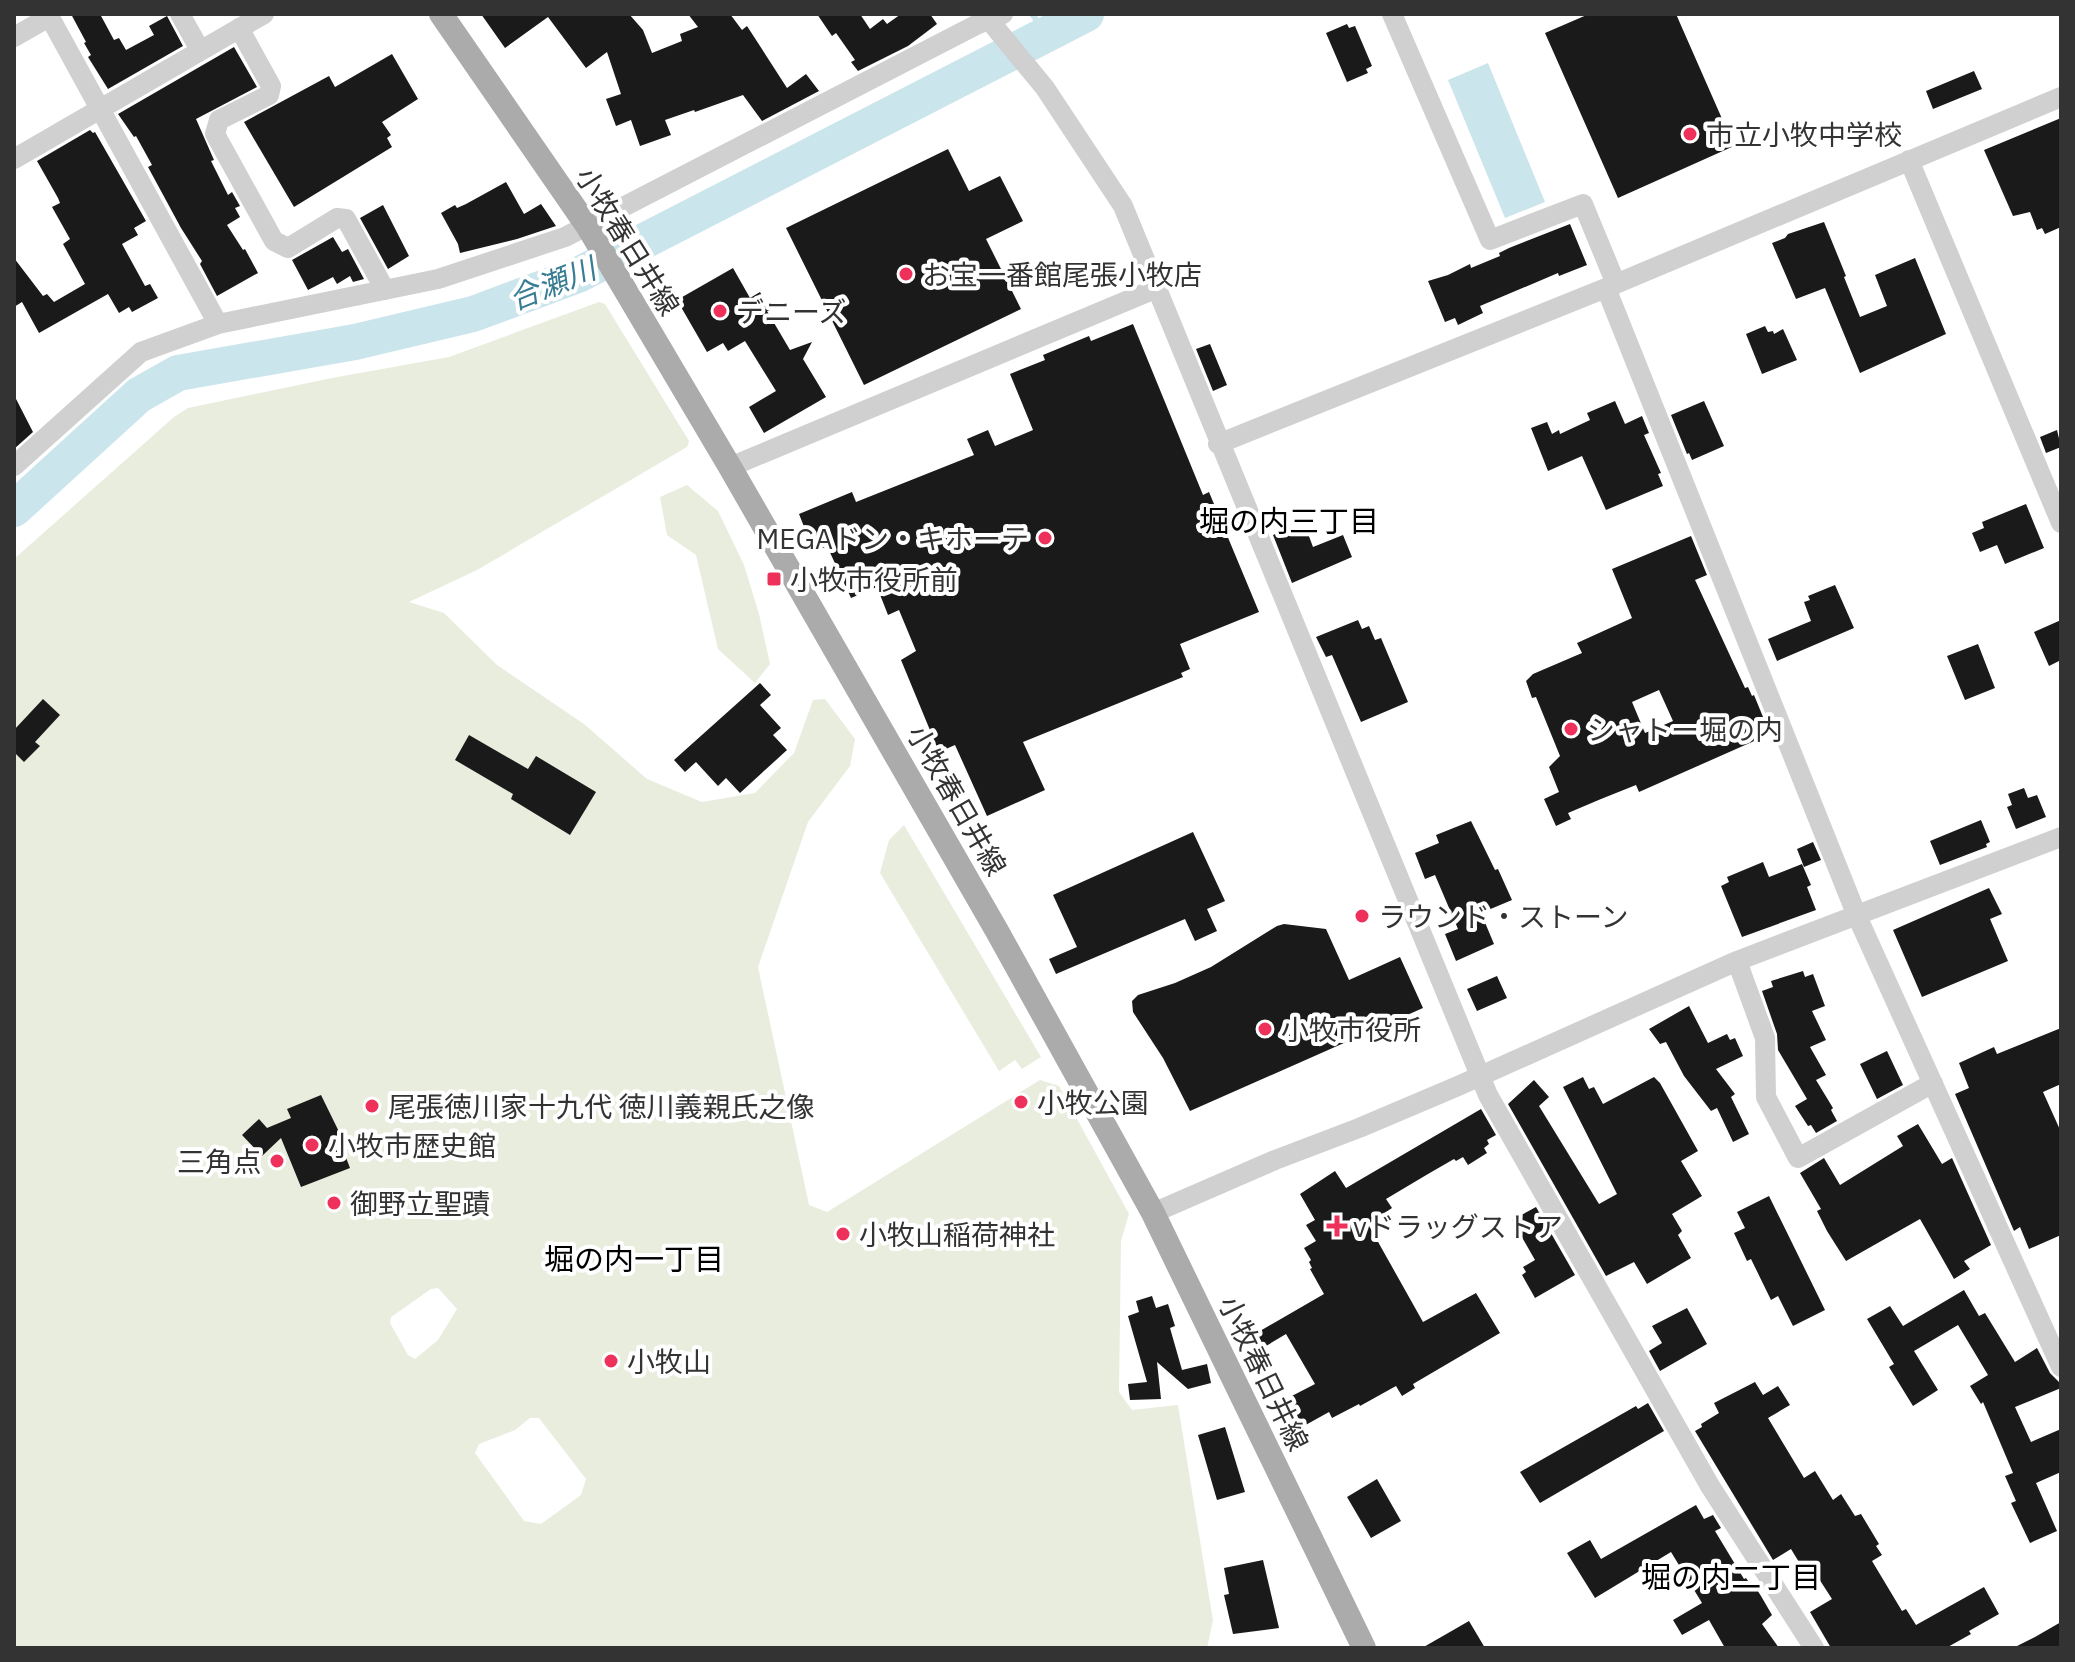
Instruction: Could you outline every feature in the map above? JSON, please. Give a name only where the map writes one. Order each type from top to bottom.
[{"type":"main road","name":"小牧春日井線","points":[[441,14],[593,235],[997,931],[1153,1213],[1364,1648]]},
{"type":"street","points":[[180,14],[200,50]]},
{"type":"street","points":[[14,159],[264,14]]},
{"type":"street","points":[[1392,14],[1490,240],[1583,204],[1611,286],[1857,916],[2061,1367]]},
{"type":"street","points":[[14,37],[48,16],[218,324]]},
{"type":"street","points":[[14,466],[141,352],[218,324],[438,279],[593,235],[984,20],[1045,88],[1123,206],[1218,444],[1488,1095],[1710,1486],[1814,1648]]},
{"type":"street","points":[[239,28],[271,86],[269,95],[219,120],[215,134],[266,227],[274,241],[288,248],[337,218],[346,219],[385,290]]},
{"type":"street","points":[[1218,444],[1611,286],[2061,97]]},
{"type":"street","points":[[1909,160],[2061,523]]},
{"type":"street","points":[[730,467],[1155,289]]},
{"type":"street","points":[[1153,1213],[1480,1076],[1737,961],[2061,837]]},
{"type":"street","points":[[1737,961],[1765,1038],[1766,1097],[1798,1158],[1933,1083]]},
{"type":"shaded area","points":[[599,302],[605,304],[689,441],[687,447],[477,570],[409,602],[444,613],[497,665],[584,724],[647,779],[702,802],[755,793],[794,753],[813,700],[825,699],[855,739],[850,766],[808,822],[758,967],[809,1205],[827,1212],[1040,1080],[1059,1086],[1129,1214],[1121,1241],[1119,1392],[1132,1410],[1178,1405],[1213,1621],[1207,1648],[14,1648],[14,559],[188,408],[449,357]],"holes":[[[438,1288],[457,1309],[438,1340],[415,1359],[408,1355],[390,1323],[391,1317],[431,1289]],[[530,1418],[539,1418],[586,1479],[581,1495],[541,1524],[524,1521],[475,1453],[479,1444],[515,1430]]]},
{"type":"shaded area","points":[[687,485],[718,511],[744,565],[770,664],[755,683],[718,649],[696,555],[667,535],[660,497]]},
{"type":"shaded area","points":[[904,825],[1041,1057],[1022,1069],[1015,1060],[999,1071],[880,873],[889,840]]},
{"type":"water","points":[[1488,63],[1545,202],[1505,218],[1448,80]]},
{"type":"building","points":[[71,14],[100,14],[114,40],[119,38],[126,50],[154,35],[149,26],[167,16],[183,46],[108,89],[88,57],[91,55],[86,42]]},
{"type":"building","points":[[481,14],[629,14],[643,30],[652,53],[682,41],[680,34],[698,27],[688,14],[730,14],[742,30],[747,26],[787,88],[806,74],[819,91],[762,121],[743,95],[694,110],[665,120],[671,135],[640,146],[631,120],[616,126],[606,99],[621,94],[607,52],[586,68],[548,17],[505,48]]},
{"type":"building","points":[[817,14],[860,14],[870,29],[883,19],[887,24],[901,14],[930,14],[937,24],[908,46],[858,71],[851,62],[855,60],[836,33],[832,36]]},
{"type":"building","points":[[1589,14],[1676,14],[1734,146],[1618,198],[1545,33]]},
{"type":"building","points":[[1347,24],[1349,28],[1355,26],[1372,66],[1366,69],[1368,73],[1347,82],[1326,33]]},
{"type":"building","points":[[234,47],[257,87],[196,119],[214,160],[211,161],[228,195],[232,192],[240,206],[235,208],[240,217],[227,225],[258,273],[217,296],[200,264],[202,261],[148,167],[152,165],[136,136],[118,114]]},
{"type":"building","points":[[392,54],[418,99],[382,122],[391,135],[387,138],[392,147],[294,207],[244,122],[329,76],[335,87]]},
{"type":"building","points":[[1974,71],[1982,89],[1933,109],[1926,91]]},
{"type":"building","points":[[2061,118],[2061,227],[2045,234],[2042,228],[2037,230],[2030,212],[2013,216],[1984,150]]},
{"type":"building","points":[[90,130],[95,132],[146,221],[134,228],[138,235],[122,244],[145,286],[150,284],[158,298],[132,312],[129,307],[119,313],[108,294],[39,333],[22,302],[14,307],[14,258],[43,296],[47,294],[54,302],[85,284],[63,244],[70,239],[52,207],[60,203],[37,161]]},
{"type":"building","name":"お宝一番館尾張小牧店","points":[[948,149],[969,191],[1000,176],[1023,221],[986,239],[1021,309],[864,385],[786,228]]},
{"type":"building","points":[[506,182],[524,214],[541,204],[556,226],[460,253],[441,213],[455,205],[457,208],[466,204]]},
{"type":"building","points":[[383,205],[409,256],[388,269],[360,218]]},
{"type":"building","points":[[1824,222],[1860,317],[1887,306],[1875,275],[1915,258],[1946,334],[1860,373],[1825,288],[1796,299],[1772,243]]},
{"type":"building","points":[[1570,224],[1587,265],[1559,276],[1558,273],[1480,306],[1483,313],[1458,325],[1455,318],[1445,322],[1428,281],[1470,264],[1471,268],[1500,256],[1499,253],[1509,248]]},
{"type":"building","points":[[333,237],[342,252],[348,249],[364,279],[353,282],[350,276],[337,284],[333,277],[308,290],[292,260]]},
{"type":"building","points":[[733,268],[750,298],[760,292],[770,310],[767,311],[790,350],[812,342],[803,359],[826,397],[764,433],[749,407],[776,391],[745,341],[728,351],[723,343],[707,352],[677,300]]},
{"type":"building","name":"MEGAドン・キホーテ","points":[[1133,324],[1203,495],[1209,492],[1259,612],[1180,644],[1190,669],[1181,673],[1183,677],[1023,742],[1045,790],[987,816],[955,745],[939,752],[901,660],[916,651],[899,610],[888,615],[877,587],[851,598],[827,546],[814,552],[799,514],[852,492],[856,502],[974,455],[967,439],[988,430],[995,446],[1033,430],[1010,374],[1045,360],[1043,355],[1089,336],[1091,341]]},
{"type":"building","points":[[1765,326],[1768,332],[1773,331],[1774,334],[1783,329],[1797,360],[1762,374],[1746,334]]},
{"type":"building","points":[[1210,344],[1227,385],[1213,391],[1196,349]]},
{"type":"building","points":[[14,395],[33,432],[14,449]]},
{"type":"building","points":[[1615,401],[1625,424],[1642,416],[1649,433],[1644,435],[1661,473],[1658,474],[1663,486],[1606,510],[1582,456],[1548,471],[1531,428],[1547,422],[1552,434],[1559,430],[1560,434],[1590,420],[1587,413]]},
{"type":"building","points":[[1704,401],[1724,446],[1692,460],[1671,415]]},
{"type":"building","points":[[2057,430],[2061,447],[2046,453],[2040,437]]},
{"type":"building","points":[[2026,504],[2044,548],[2005,564],[1997,545],[1980,552],[1972,533],[1984,528],[1982,522]]},
{"type":"building","points":[[1301,523],[1313,547],[1343,535],[1352,557],[1292,583],[1273,535]]},
{"type":"building","points":[[1691,536],[1707,575],[1695,580],[1745,688],[1748,687],[1754,695],[1770,734],[1639,792],[1636,785],[1568,813],[1571,819],[1556,826],[1544,799],[1559,792],[1549,767],[1560,756],[1536,697],[1532,698],[1526,681],[1533,674],[1582,653],[1577,643],[1632,618],[1612,569]],"holes":[[[1659,690],[1673,721],[1645,733],[1632,702]]]},
{"type":"building","points":[[1835,585],[1854,628],[1777,661],[1768,639],[1811,621],[1804,602],[1810,600],[1808,596]]},
{"type":"building","points":[[1358,620],[1362,629],[1369,626],[1375,640],[1381,638],[1408,702],[1361,722],[1332,655],[1326,657],[1316,637]]},
{"type":"building","points":[[2061,620],[2061,660],[2049,666],[2034,632]]},
{"type":"building","points":[[1978,644],[1995,688],[1965,700],[1947,656]]},
{"type":"building","points":[[760,683],[771,695],[760,705],[781,728],[773,735],[787,750],[740,793],[726,778],[718,786],[696,762],[685,772],[674,760]]},
{"type":"building","points":[[43,699],[60,715],[35,742],[40,746],[24,762],[14,752],[14,730]]},
{"type":"building","points":[[469,735],[528,769],[536,756],[596,792],[570,835],[511,799],[513,794],[455,760]]},
{"type":"building","points":[[2024,788],[2028,798],[2037,795],[2046,817],[2016,829],[2007,807],[2012,805],[2008,794]]},
{"type":"building","points":[[1981,820],[1990,842],[1986,844],[1987,847],[1940,865],[1930,841]]},
{"type":"building","points":[[1471,821],[1512,900],[1481,913],[1494,944],[1456,961],[1445,934],[1458,929],[1435,875],[1425,879],[1415,853],[1439,843],[1436,835]]},
{"type":"building","points":[[1193,832],[1225,901],[1207,909],[1217,931],[1195,941],[1185,919],[1056,974],[1049,959],[1077,947],[1053,895]]},
{"type":"building","points":[[1813,842],[1821,860],[1804,867],[1797,849]]},
{"type":"building","points":[[1763,862],[1769,877],[1802,864],[1811,885],[1807,887],[1816,910],[1742,937],[1721,886],[1729,882],[1727,877]]},
{"type":"building","points":[[1989,888],[2002,914],[1990,919],[2008,961],[1922,997],[1893,930]]},
{"type":"building","points":[[1284,924],[1326,929],[1349,980],[1400,957],[1423,1008],[1190,1111],[1163,1058],[1133,1012],[1132,1001],[1138,995],[1211,967]]},
{"type":"building","points":[[1803,971],[1805,977],[1813,974],[1825,1006],[1812,1011],[1826,1040],[1810,1047],[1826,1075],[1816,1080],[1837,1121],[1816,1133],[1795,1106],[1807,1099],[1778,1050],[1777,1034],[1762,991],[1773,987],[1771,981]]},
{"type":"building","points":[[1497,976],[1507,998],[1477,1011],[1467,989]]},
{"type":"building","points":[[1689,1006],[1708,1043],[1727,1034],[1730,1040],[1735,1038],[1743,1056],[1716,1069],[1735,1094],[1731,1097],[1749,1134],[1733,1142],[1717,1108],[1711,1111],[1684,1076],[1666,1042],[1660,1044],[1649,1029]]},
{"type":"building","points":[[2061,1028],[2061,1084],[2043,1092],[2061,1132],[2061,1235],[2029,1249],[2020,1227],[2014,1231],[1955,1094],[1969,1088],[1959,1063],[1994,1047],[1997,1054]]},
{"type":"building","points":[[1887,1051],[1903,1085],[1877,1099],[1860,1064]]},
{"type":"building","points":[[1583,1077],[1589,1089],[1594,1087],[1603,1104],[1654,1077],[1698,1151],[1681,1161],[1702,1196],[1672,1214],[1682,1231],[1678,1235],[1691,1258],[1647,1284],[1634,1262],[1606,1276],[1508,1104],[1534,1080],[1549,1097],[1539,1106],[1599,1204],[1617,1194],[1563,1087]]},
{"type":"building","points":[[321,1095],[346,1146],[342,1147],[350,1168],[301,1187],[281,1138],[262,1156],[242,1135],[259,1119],[267,1128],[291,1118],[287,1109]]},
{"type":"building","points":[[1481,1109],[1496,1135],[1487,1140],[1489,1144],[1484,1148],[1487,1153],[1468,1165],[1463,1157],[1454,1159],[1386,1199],[1392,1208],[1368,1224],[1423,1322],[1476,1293],[1500,1333],[1413,1384],[1415,1388],[1402,1396],[1396,1386],[1360,1406],[1332,1418],[1329,1412],[1302,1427],[1286,1399],[1315,1384],[1286,1334],[1256,1352],[1248,1338],[1324,1294],[1310,1269],[1311,1260],[1304,1248],[1316,1241],[1306,1225],[1315,1220],[1300,1194],[1335,1171],[1346,1188]]},
{"type":"building","points":[[1918,1124],[1942,1164],[1952,1158],[1991,1245],[1964,1261],[1970,1269],[1954,1279],[1920,1219],[1846,1261],[1827,1231],[1817,1211],[1821,1209],[1800,1173],[1824,1158],[1840,1185],[1903,1146],[1897,1136]]},
{"type":"building","points":[[1769,1196],[1825,1310],[1793,1326],[1778,1296],[1771,1300],[1734,1233],[1745,1228],[1737,1212]]},
{"type":"building","points":[[1536,1207],[1575,1275],[1535,1298],[1522,1275],[1526,1272],[1523,1267],[1535,1260],[1512,1220]]},
{"type":"building","points":[[1964,1290],[1979,1316],[1985,1313],[2015,1362],[2037,1348],[2050,1373],[2061,1384],[2061,1388],[2015,1407],[2031,1442],[2061,1429],[2061,1472],[2036,1483],[2057,1531],[2030,1543],[2011,1503],[2016,1501],[2005,1476],[2013,1473],[1983,1402],[1981,1404],[1970,1386],[1988,1375],[1958,1325],[1914,1351],[1938,1390],[1913,1406],[1889,1367],[1894,1364],[1867,1319],[1890,1306],[1903,1326]]},
{"type":"building","points":[[1152,1296],[1156,1308],[1168,1304],[1175,1326],[1170,1328],[1182,1370],[1207,1364],[1211,1383],[1188,1389],[1157,1362],[1161,1399],[1130,1400],[1128,1384],[1147,1382],[1128,1316],[1139,1312],[1136,1301]]},
{"type":"building","points":[[1687,1308],[1707,1344],[1660,1371],[1649,1351],[1662,1343],[1652,1326]]},
{"type":"building","points":[[1755,1382],[1763,1395],[1778,1386],[1790,1405],[1768,1418],[1804,1478],[1815,1471],[1833,1500],[1841,1494],[1855,1516],[1861,1514],[1882,1555],[1872,1561],[1902,1611],[1906,1609],[1916,1625],[1984,1587],[1999,1614],[1946,1648],[1831,1648],[1810,1612],[1832,1599],[1812,1568],[1805,1572],[1791,1549],[1773,1560],[1695,1431],[1719,1413],[1714,1403]]},
{"type":"building","points":[[1648,1403],[1664,1431],[1540,1503],[1520,1472],[1636,1406],[1638,1409]]},
{"type":"building","points":[[1225,1427],[1245,1492],[1217,1500],[1198,1435]]},
{"type":"building","points":[[1377,1479],[1401,1521],[1371,1538],[1347,1497]]},
{"type":"building","points":[[1696,1505],[1704,1519],[1713,1515],[1721,1528],[1715,1531],[1744,1579],[1752,1587],[1754,1585],[1761,1596],[1772,1615],[1762,1624],[1779,1648],[1725,1648],[1709,1620],[1682,1635],[1673,1620],[1702,1603],[1671,1552],[1595,1598],[1567,1553],[1590,1540],[1601,1559]]},
{"type":"building","points":[[1263,1560],[1279,1628],[1233,1634],[1224,1595],[1229,1594],[1224,1568]]},
{"type":"building","points":[[1469,1621],[1485,1648],[1422,1648]]},
{"type":"building","points":[[2061,1622],[2061,1648],[2013,1648],[2035,1637]]},
{"type":"waterway","points":[[1032,14],[1047,34]]},
{"type":"waterway","name":"合瀬川","points":[[14,509],[139,395],[178,373],[355,342],[473,314],[578,275],[1086,14]]},
{"type":"place","name":"市立小牧中学校","points":[[1690,134]]},
{"type":"place","name":"お宝一番館尾張小牧店","points":[[906,274]]},
{"type":"place","name":"デニーズ","points":[[720,311]]},
{"type":"place","name":"MEGAドン・キホーテ","points":[[1045,538]]},
{"type":"place","name":"小牧市役所前","points":[[774,579]]},
{"type":"place","name":"シャトー堀の内","points":[[1571,729]]},
{"type":"place","name":"ラウンド・ストーン","points":[[1362,916]]},
{"type":"place","name":"小牧市役所","points":[[1265,1029]]},
{"type":"place","name":"小牧公園","points":[[1021,1102]]},
{"type":"place","name":"尾張徳川家十九代 徳川義親氏之像","points":[[372,1106]]},
{"type":"place","name":"小牧市歴史館","points":[[312,1145]]},
{"type":"place","name":"三角点","points":[[277,1161]]},
{"type":"place","name":"御野立聖蹟","points":[[334,1203]]},
{"type":"place","name":"vドラッグストア","points":[[1337,1226]]},
{"type":"place","name":"小牧山稲荷神社","points":[[843,1234]]},
{"type":"place","name":"小牧山","points":[[611,1361]]},
{"type":"district","name":"堀の内三丁目","points":[[1289,520]]},
{"type":"district","name":"堀の内一丁目","points":[[634,1258]]},
{"type":"district","name":"堀の内二丁目","points":[[1731,1576]]}]
